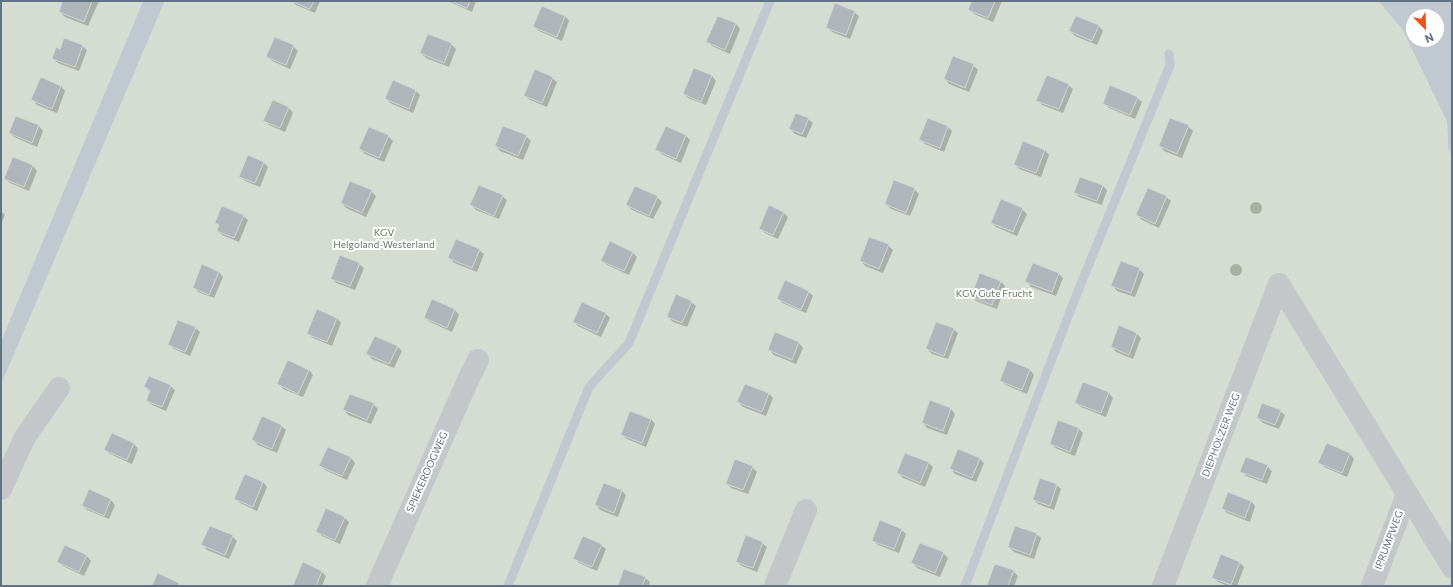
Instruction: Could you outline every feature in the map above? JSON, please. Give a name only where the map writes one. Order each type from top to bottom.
[{"type":"lane","name":"DIEPHOLZER WEG","points":[[1163,586],[1279,284],[1407,494]]},
{"type":"lane","name":"SPIEKEROOGWEG","points":[[377,586],[478,360]]},
{"type":"lane","points":[[1,489],[25,437],[59,388]]},
{"type":"lane","points":[[1407,494],[1452,567]]},
{"type":"lane","name":"IPRUMPWEG","points":[[1372,586],[1407,494]]},
{"type":"lane","points":[[775,586],[806,510]]},
{"type":"green space","points":[[1,1],[143,1],[1,341]]},
{"type":"green space","points":[[165,1],[1378,1],[1402,29],[1405,35],[1405,48],[1411,48],[1447,122],[1448,148],[1452,157],[1452,586],[1,586],[1,385]]},
{"type":"shaded area","points":[[143,1],[165,1],[1,385],[1,341]]},
{"type":"shaded area","points":[[1378,1],[1452,1],[1452,157],[1448,148],[1447,122],[1411,48],[1445,48],[1445,8],[1405,8],[1405,35],[1402,29]]},
{"type":"building","points":[[63,1],[92,1],[84,22],[59,12]]},
{"type":"building","points":[[292,1],[314,1],[310,9]]},
{"type":"building","points":[[451,1],[470,1],[467,8]]},
{"type":"building","points":[[972,1],[995,1],[988,18],[968,10]]},
{"type":"building","points":[[835,3],[855,11],[846,35],[826,28]]},
{"type":"building","points":[[542,6],[565,16],[557,37],[533,27]]},
{"type":"building","points":[[718,16],[736,23],[725,50],[706,42]]},
{"type":"building","points":[[1076,16],[1099,25],[1092,41],[1069,31]]},
{"type":"building","points":[[428,34],[452,43],[444,63],[420,53]]},
{"type":"building","points":[[275,37],[294,45],[286,65],[266,57]]},
{"type":"building","points":[[64,38],[83,45],[75,67],[52,59],[56,47],[60,49]]},
{"type":"building","points":[[953,56],[974,64],[965,88],[944,79]]},
{"type":"building","points":[[694,68],[712,75],[701,102],[683,94]]},
{"type":"building","points":[[535,69],[553,77],[542,103],[524,96]]},
{"type":"building","points":[[1047,75],[1069,84],[1059,109],[1036,101]]},
{"type":"building","points":[[41,77],[61,86],[52,109],[31,100]]},
{"type":"building","points":[[393,80],[416,90],[409,109],[385,99]]},
{"type":"building","points":[[1110,85],[1138,97],[1130,115],[1103,104]]},
{"type":"building","points":[[273,100],[289,107],[280,128],[263,121]]},
{"type":"building","points":[[796,113],[809,118],[802,134],[789,129]]},
{"type":"building","points":[[16,116],[39,125],[32,143],[9,133]]},
{"type":"building","points":[[928,118],[948,126],[940,148],[919,140]]},
{"type":"building","points":[[1170,118],[1189,125],[1177,154],[1159,146]]},
{"type":"building","points":[[503,126],[527,135],[518,156],[495,146]]},
{"type":"building","points":[[666,126],[686,135],[676,159],[655,150]]},
{"type":"building","points":[[369,127],[389,135],[379,158],[359,149]]},
{"type":"building","points":[[1023,141],[1045,150],[1036,173],[1014,165]]},
{"type":"building","points":[[248,155],[264,162],[255,183],[239,177]]},
{"type":"building","points":[[13,157],[33,165],[24,187],[4,179]]},
{"type":"building","points":[[1080,177],[1103,185],[1097,201],[1074,193]]},
{"type":"building","points":[[894,180],[915,188],[906,213],[885,204]]},
{"type":"building","points":[[350,181],[372,190],[362,213],[341,203]]},
{"type":"building","points":[[479,185],[503,195],[494,216],[470,205]]},
{"type":"building","points":[[635,186],[658,196],[649,216],[626,205]]},
{"type":"building","points":[[1148,188],[1167,196],[1155,224],[1136,215]]},
{"type":"building","points":[[1001,199],[1023,208],[1013,232],[991,223]]},
{"type":"building","points":[[769,205],[784,212],[773,235],[759,229]]},
{"type":"building","points":[[222,206],[244,215],[234,238],[217,231],[219,225],[215,223]]},
{"type":"building","points":[[869,237],[889,244],[879,269],[860,261]]},
{"type":"building","points":[[456,239],[480,249],[472,268],[448,258]]},
{"type":"building","points":[[610,241],[633,252],[624,271],[601,261]]},
{"type":"building","points":[[340,255],[360,263],[350,286],[331,279]]},
{"type":"building","points":[[1121,261],[1140,268],[1131,293],[1111,286]]},
{"type":"building","points":[[1033,263],[1059,273],[1052,292],[1025,282]]},
{"type":"building","points":[[202,264],[219,272],[209,295],[193,288]]},
{"type":"building","points":[[980,273],[1001,281],[992,305],[971,297]]},
{"type":"building","points":[[785,280],[809,291],[801,310],[777,299]]},
{"type":"building","points":[[676,294],[692,301],[682,323],[667,317]]},
{"type":"building","points":[[432,299],[455,309],[447,328],[424,318]]},
{"type":"building","points":[[582,302],[606,313],[597,333],[573,322]]},
{"type":"building","points":[[317,309],[337,318],[327,342],[307,334]]},
{"type":"building","points":[[178,320],[196,327],[185,352],[168,345]]},
{"type":"building","points":[[936,322],[954,328],[944,356],[926,349]]},
{"type":"building","points":[[1119,325],[1137,333],[1129,355],[1111,347]]},
{"type":"building","points":[[775,332],[799,342],[792,360],[768,350]]},
{"type":"building","points":[[375,336],[398,346],[389,364],[366,354]]},
{"type":"building","points":[[288,360],[309,370],[298,394],[277,384]]},
{"type":"building","points":[[1008,360],[1030,369],[1022,390],[1000,381]]},
{"type":"building","points":[[149,376],[171,385],[162,407],[146,401],[150,390],[144,387]]},
{"type":"building","points":[[1083,382],[1109,392],[1101,413],[1075,403]]},
{"type":"building","points":[[745,384],[769,393],[762,412],[737,402]]},
{"type":"building","points":[[350,394],[374,403],[367,420],[343,410]]},
{"type":"building","points":[[930,400],[951,408],[943,431],[922,423]]},
{"type":"building","points":[[1262,403],[1281,410],[1275,425],[1257,418]]},
{"type":"building","points":[[630,411],[651,419],[642,443],[621,435]]},
{"type":"building","points":[[262,416],[282,425],[272,449],[252,440]]},
{"type":"building","points":[[1058,420],[1079,428],[1070,452],[1050,444]]},
{"type":"building","points":[[112,433],[134,443],[127,460],[104,450]]},
{"type":"building","points":[[1327,443],[1350,453],[1342,473],[1318,463]]},
{"type":"building","points":[[328,447],[351,457],[342,476],[319,466]]},
{"type":"building","points":[[958,449],[980,458],[972,478],[950,469]]},
{"type":"building","points":[[905,453],[929,462],[920,483],[897,473]]},
{"type":"building","points":[[1246,457],[1268,465],[1262,480],[1240,472]]},
{"type":"building","points":[[735,459],[753,466],[743,490],[726,484]]},
{"type":"building","points":[[245,474],[263,482],[253,507],[234,499]]},
{"type":"building","points":[[1040,478],[1057,484],[1050,506],[1033,500]]},
{"type":"building","points":[[604,483],[622,490],[614,513],[595,505]]},
{"type":"building","points":[[89,489],[111,499],[104,516],[82,506]]},
{"type":"building","points":[[1228,492],[1251,501],[1245,518],[1222,509]]},
{"type":"building","points":[[326,508],[345,517],[335,540],[316,532]]},
{"type":"building","points":[[880,520],[902,529],[894,549],[872,541]]},
{"type":"building","points":[[210,526],[233,535],[225,555],[201,545]]},
{"type":"building","points":[[1015,526],[1037,533],[1030,555],[1008,547]]},
{"type":"building","points":[[746,535],[763,542],[753,568],[736,562]]},
{"type":"building","points":[[583,536],[602,544],[592,567],[573,559]]},
{"type":"building","points":[[920,543],[944,552],[935,573],[911,563]]},
{"type":"building","points":[[65,545],[87,555],[79,572],[57,562]]},
{"type":"building","points":[[1221,554],[1240,562],[1231,585],[1212,578]]},
{"type":"building","points":[[303,562],[322,571],[316,586],[293,586]]},
{"type":"building","points":[[995,564],[1014,570],[1008,586],[987,586]]},
{"type":"building","points":[[624,569],[646,577],[642,586],[618,586]]},
{"type":"building","points":[[158,573],[179,583],[178,586],[152,586]]},
{"type":"waterway","points":[[508,586],[589,387],[629,343],[770,1]]},
{"type":"waterway","points":[[965,586],[1074,301],[1170,65],[1169,54]]},
{"type":"park label","name":"KGV Helgoland-Westerland","points":[[384,238]]},
{"type":"park label","name":"KGV Gute Frucht","points":[[994,294]]}]
